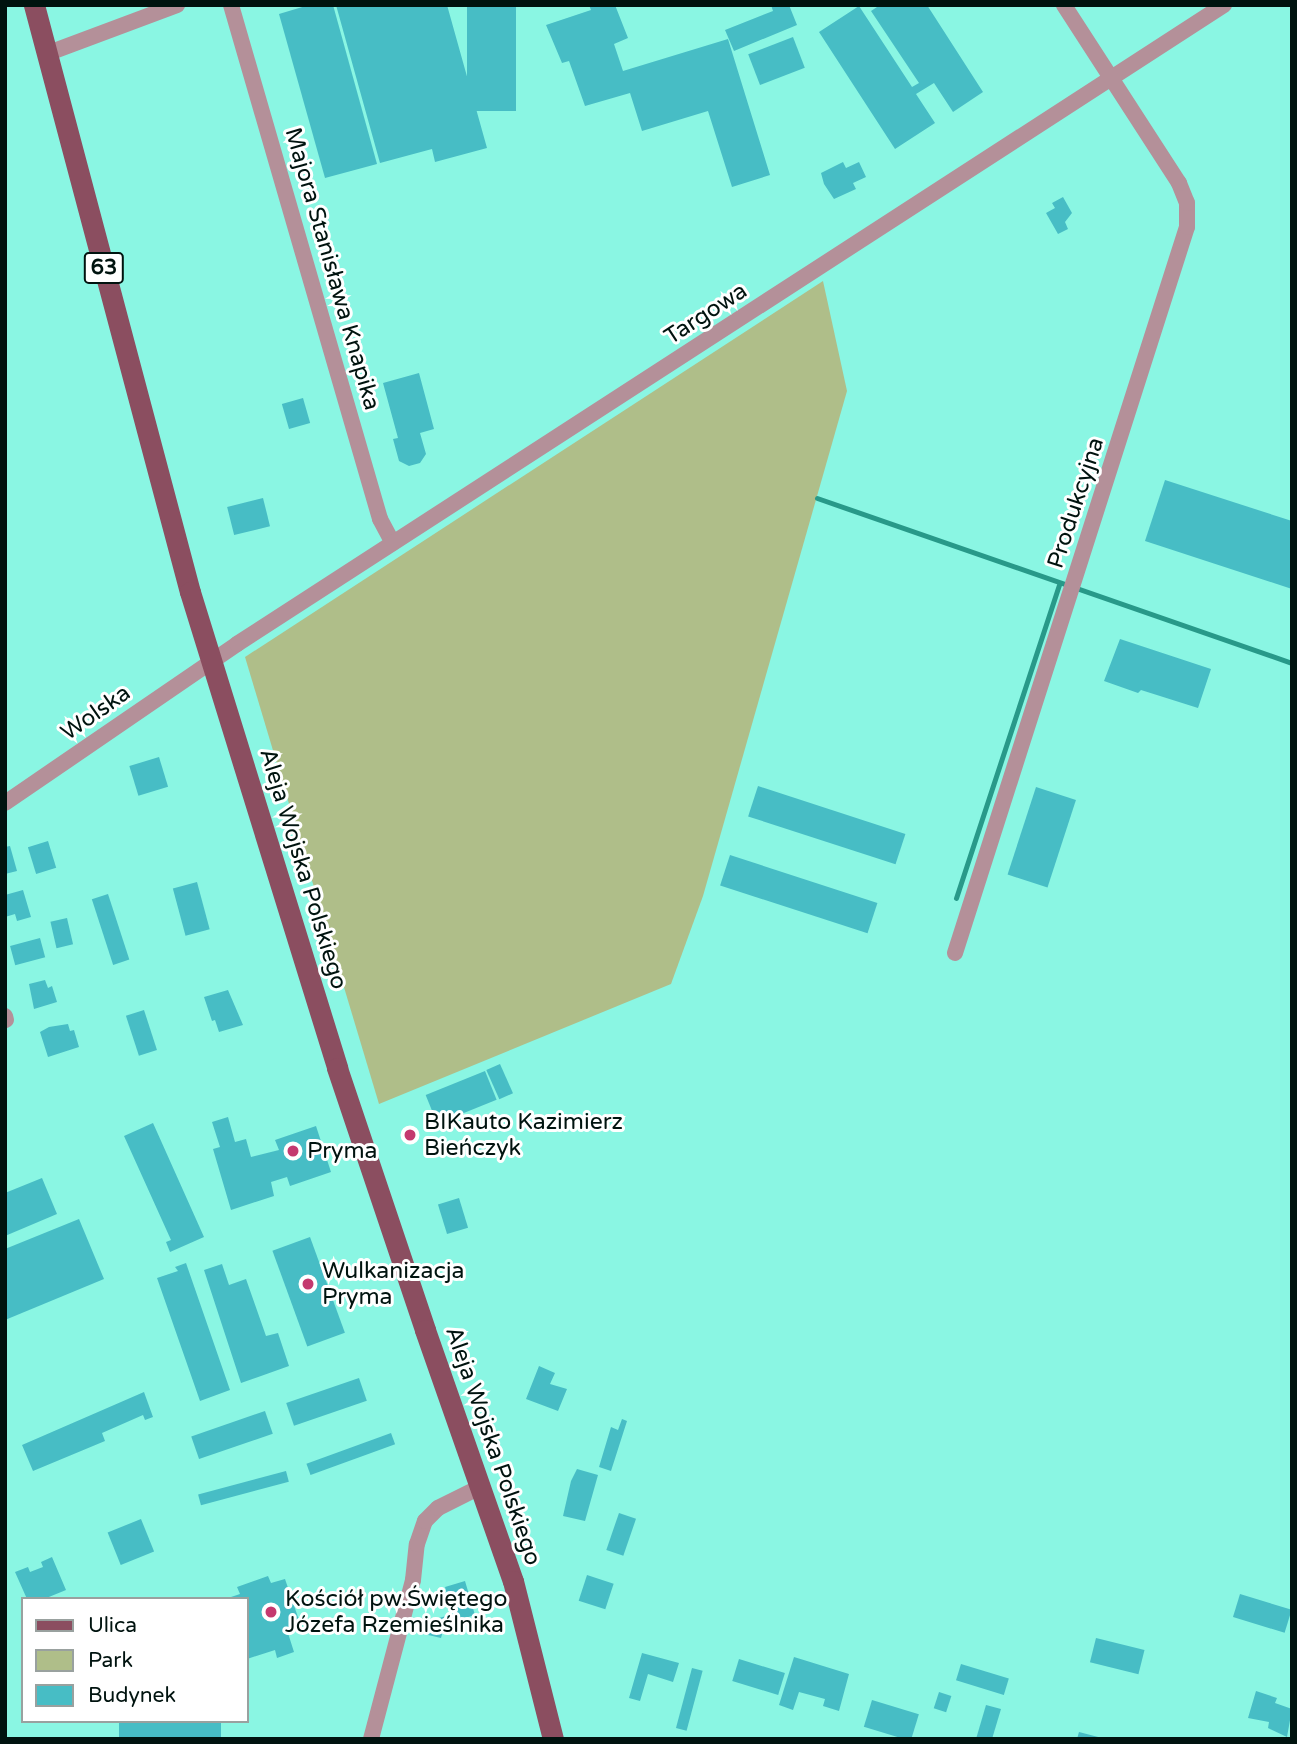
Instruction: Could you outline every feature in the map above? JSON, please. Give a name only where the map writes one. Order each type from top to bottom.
[{"type":"main road","name":"Aleja Wojska Polskiego","points":[[34,5],[190,592],[337,1068],[425,1331],[482,1486],[513,1581],[553,1739]]},
{"type":"street","points":[[47,54],[177,5]]},
{"type":"street","name":"Majora Stanisława Knapika","points":[[231,5],[380,519],[394,543]]},
{"type":"street","name":"Produkcyjna","points":[[955,953],[1187,227],[1186,203],[1179,183],[1064,5]]},
{"type":"street","name":"Targowa","points":[[212,661],[1224,5]]},
{"type":"street","name":"Wolska","points":[[5,803],[212,661]]},
{"type":"street","points":[[371,1739],[413,1580],[417,1544],[425,1521],[438,1508],[482,1486]]},
{"type":"green space","points":[[823,281],[847,391],[703,896],[671,984],[379,1104],[245,657]]},
{"type":"building","points":[[309,5],[333,5],[377,164],[325,178],[279,14]]},
{"type":"building","points":[[336,5],[447,5],[487,148],[435,162],[432,149],[380,163]]},
{"type":"building","points":[[467,5],[516,5],[516,111],[467,111]]},
{"type":"building","points":[[589,5],[615,5],[628,38],[614,44],[623,71],[728,39],[770,175],[732,187],[708,111],[642,131],[630,93],[585,106],[569,61],[562,63],[546,25],[591,10]]},
{"type":"building","points":[[771,5],[789,5],[797,25],[734,51],[725,30],[773,11]]},
{"type":"building","points":[[880,5],[927,5],[983,92],[953,112],[934,83],[916,94],[935,123],[895,149],[819,32],[859,6],[912,87],[919,83],[871,11]]},
{"type":"building","points":[[793,37],[805,68],[760,85],[748,54]]},
{"type":"building","points":[[843,162],[846,168],[859,162],[866,177],[853,183],[856,189],[834,199],[824,184],[821,173]]},
{"type":"building","points":[[1063,197],[1072,213],[1065,222],[1068,229],[1058,234],[1046,213],[1055,208],[1052,203]]},
{"type":"building","points":[[419,373],[434,429],[420,433],[426,454],[420,463],[409,466],[399,461],[393,439],[398,438],[383,383]]},
{"type":"building","points":[[303,398],[310,423],[289,429],[282,404]]},
{"type":"building","points":[[1165,480],[1292,521],[1292,589],[1145,541]]},
{"type":"building","points":[[263,498],[270,526],[234,535],[227,507]]},
{"type":"building","points":[[1120,639],[1211,669],[1198,708],[1141,690],[1138,693],[1104,681]]},
{"type":"building","points":[[159,757],[168,787],[138,796],[129,766]]},
{"type":"building","points":[[758,786],[905,834],[896,864],[748,816]]},
{"type":"building","points":[[1036,787],[1076,800],[1048,887],[1008,874]]},
{"type":"building","points":[[48,841],[56,868],[36,874],[28,847]]},
{"type":"building","points":[[10,846],[17,871],[5,874],[5,847]]},
{"type":"building","points":[[730,855],[877,903],[868,933],[720,885]]},
{"type":"building","points":[[197,882],[210,929],[186,936],[173,888]]},
{"type":"building","points":[[23,890],[31,917],[17,921],[15,914],[5,917],[5,895]]},
{"type":"building","points":[[108,894],[129,960],[113,965],[92,899]]},
{"type":"building","points":[[67,918],[73,944],[57,948],[50,922]]},
{"type":"building","points":[[40,938],[45,957],[15,965],[10,946]]},
{"type":"building","points":[[45,980],[48,988],[52,986],[57,1002],[34,1009],[29,984]]},
{"type":"building","points":[[228,990],[243,1025],[219,1032],[215,1020],[212,1021],[204,997]]},
{"type":"building","points":[[144,1010],[157,1050],[139,1056],[126,1016]]},
{"type":"building","points":[[68,1024],[70,1031],[74,1030],[79,1047],[48,1057],[40,1032],[49,1027]]},
{"type":"building","points":[[500,1064],[513,1093],[499,1099],[486,1070]]},
{"type":"building","points":[[485,1071],[497,1100],[437,1124],[426,1095]]},
{"type":"building","points":[[228,1117],[235,1142],[246,1139],[251,1157],[279,1150],[275,1140],[316,1126],[331,1172],[290,1186],[287,1177],[271,1182],[274,1196],[231,1210],[213,1149],[220,1147],[212,1122]]},
{"type":"building","points":[[153,1123],[204,1237],[170,1252],[166,1242],[171,1240],[124,1136]]},
{"type":"building","points":[[42,1178],[57,1214],[5,1236],[5,1193]]},
{"type":"building","points":[[459,1198],[468,1228],[447,1234],[438,1204]]},
{"type":"building","points":[[79,1219],[104,1279],[5,1320],[5,1249]]},
{"type":"building","points":[[310,1237],[345,1333],[307,1347],[272,1251]]},
{"type":"building","points":[[186,1263],[230,1390],[200,1401],[157,1278],[178,1271],[175,1267]]},
{"type":"building","points":[[222,1264],[229,1285],[246,1279],[266,1336],[278,1333],[289,1366],[241,1383],[204,1270]]},
{"type":"building","points":[[539,1366],[555,1373],[550,1384],[567,1389],[558,1411],[526,1399]]},
{"type":"building","points":[[359,1378],[367,1401],[294,1426],[286,1403]]},
{"type":"building","points":[[144,1392],[153,1417],[145,1420],[143,1415],[102,1433],[105,1441],[33,1471],[22,1445]]},
{"type":"building","points":[[265,1411],[273,1434],[199,1459],[191,1436]]},
{"type":"building","points":[[622,1419],[627,1421],[611,1471],[599,1467],[611,1427],[618,1430]]},
{"type":"building","points":[[391,1433],[395,1444],[311,1475],[306,1464]]},
{"type":"building","points":[[577,1469],[598,1475],[585,1521],[563,1516],[571,1481]]},
{"type":"building","points":[[286,1471],[289,1482],[201,1505],[198,1495]]},
{"type":"building","points":[[619,1513],[636,1519],[623,1556],[606,1550]]},
{"type":"building","points":[[141,1519],[154,1551],[121,1565],[108,1532]]},
{"type":"building","points":[[52,1557],[66,1590],[49,1597],[26,1597],[15,1572],[28,1567],[30,1572],[43,1567],[41,1562]]},
{"type":"building","points":[[587,1575],[614,1584],[605,1609],[579,1601]]},
{"type":"building","name":"Kościół pw.Świętego Józefa Rzemieślnika","points":[[268,1576],[271,1583],[285,1579],[301,1626],[287,1630],[294,1652],[277,1658],[275,1650],[248,1659],[248,1597],[231,1597],[240,1594],[237,1587]]},
{"type":"building","points":[[465,1581],[475,1615],[445,1624],[441,1638],[424,1634],[427,1620],[438,1622],[439,1618],[453,1614],[445,1587]]},
{"type":"building","points":[[1240,1594],[1292,1610],[1285,1633],[1233,1617]]},
{"type":"building","points":[[1096,1638],[1145,1650],[1138,1674],[1090,1662]]},
{"type":"building","points":[[642,1653],[679,1663],[673,1682],[648,1674],[640,1701],[629,1698]]},
{"type":"building","points":[[794,1657],[849,1674],[839,1711],[823,1706],[825,1699],[799,1692],[793,1710],[779,1705]]},
{"type":"building","points":[[739,1659],[785,1673],[778,1695],[732,1681]]},
{"type":"building","points":[[961,1664],[1009,1679],[1004,1695],[956,1680]]},
{"type":"building","points":[[692,1668],[703,1671],[687,1731],[676,1728]]},
{"type":"building","points":[[1256,1691],[1277,1698],[1275,1703],[1292,1709],[1287,1737],[1268,1728],[1269,1722],[1248,1718]]},
{"type":"building","points":[[939,1692],[951,1696],[946,1712],[934,1708]]},
{"type":"building","points":[[872,1700],[919,1714],[911,1739],[864,1727]]},
{"type":"building","points":[[986,1705],[1001,1709],[992,1739],[976,1739]]},
{"type":"building","points":[[119,1723],[221,1723],[221,1739],[119,1739]]},
{"type":"building","points":[[1079,1732],[1102,1738],[1102,1739],[1077,1739]]},
{"type":"waterway","points":[[817,498],[1292,663]]},
{"type":"waterway","points":[[956,898],[1059,584]]},
{"type":"place","name":"BIKauto Kazimierz Bieńczyk","points":[[410,1135]]},
{"type":"place","name":"Pryma","points":[[293,1151]]},
{"type":"place","name":"Wulkanizacja Pryma","points":[[308,1284]]},
{"type":"place","name":"Kościół pw.Świętego Józefa Rzemieślnika","points":[[271,1612]]}]
